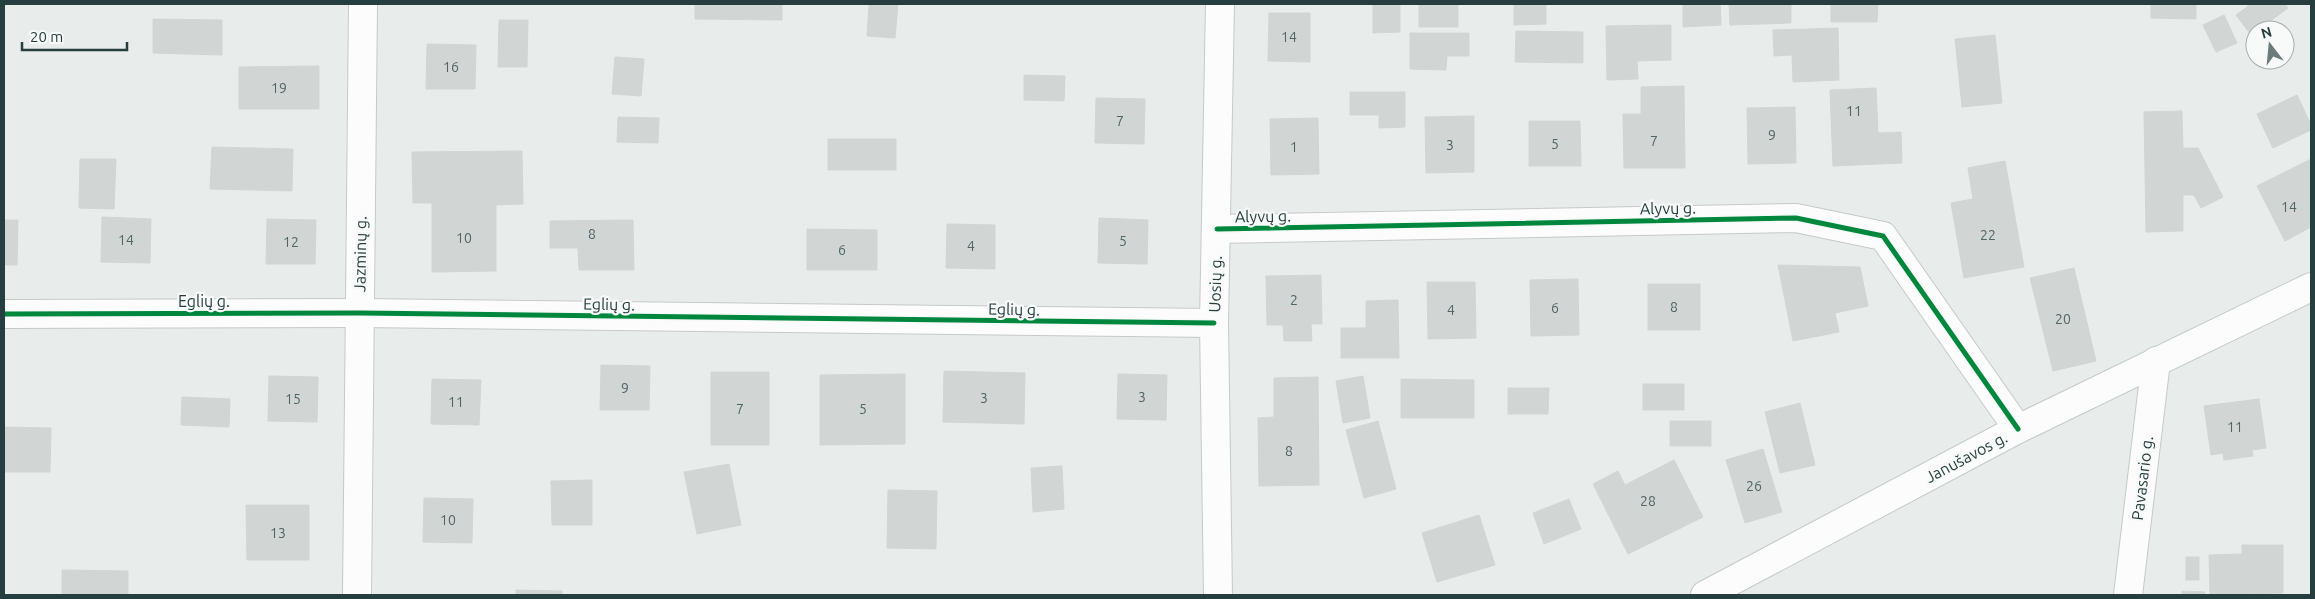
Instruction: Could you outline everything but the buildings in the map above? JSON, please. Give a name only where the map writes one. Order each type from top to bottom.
[{"type":"street","name":"Jazminų g.","points":[[357,595],[363,4]]},
{"type":"street","name":"Uosių g.","points":[[1218,595],[1214,324],[1220,4]]},
{"type":"street","name":"Alyvų g.","points":[[1217,229],[1796,218],[1883,236],[2018,429]]},
{"type":"street","name":"Janušavos g.","points":[[1705,595],[2018,429],[2311,288]]},
{"type":"street","name":"Eglių g.","points":[[4,314],[360,313],[1214,324]]},
{"type":"street","name":"Pavasario g.","points":[[2128,595],[2156,361]]},
{"type":"cycle path","points":[[1217,229],[1796,218],[1883,236],[2018,429]]},
{"type":"cycle path","points":[[4,314],[360,313],[1214,323]]}]
